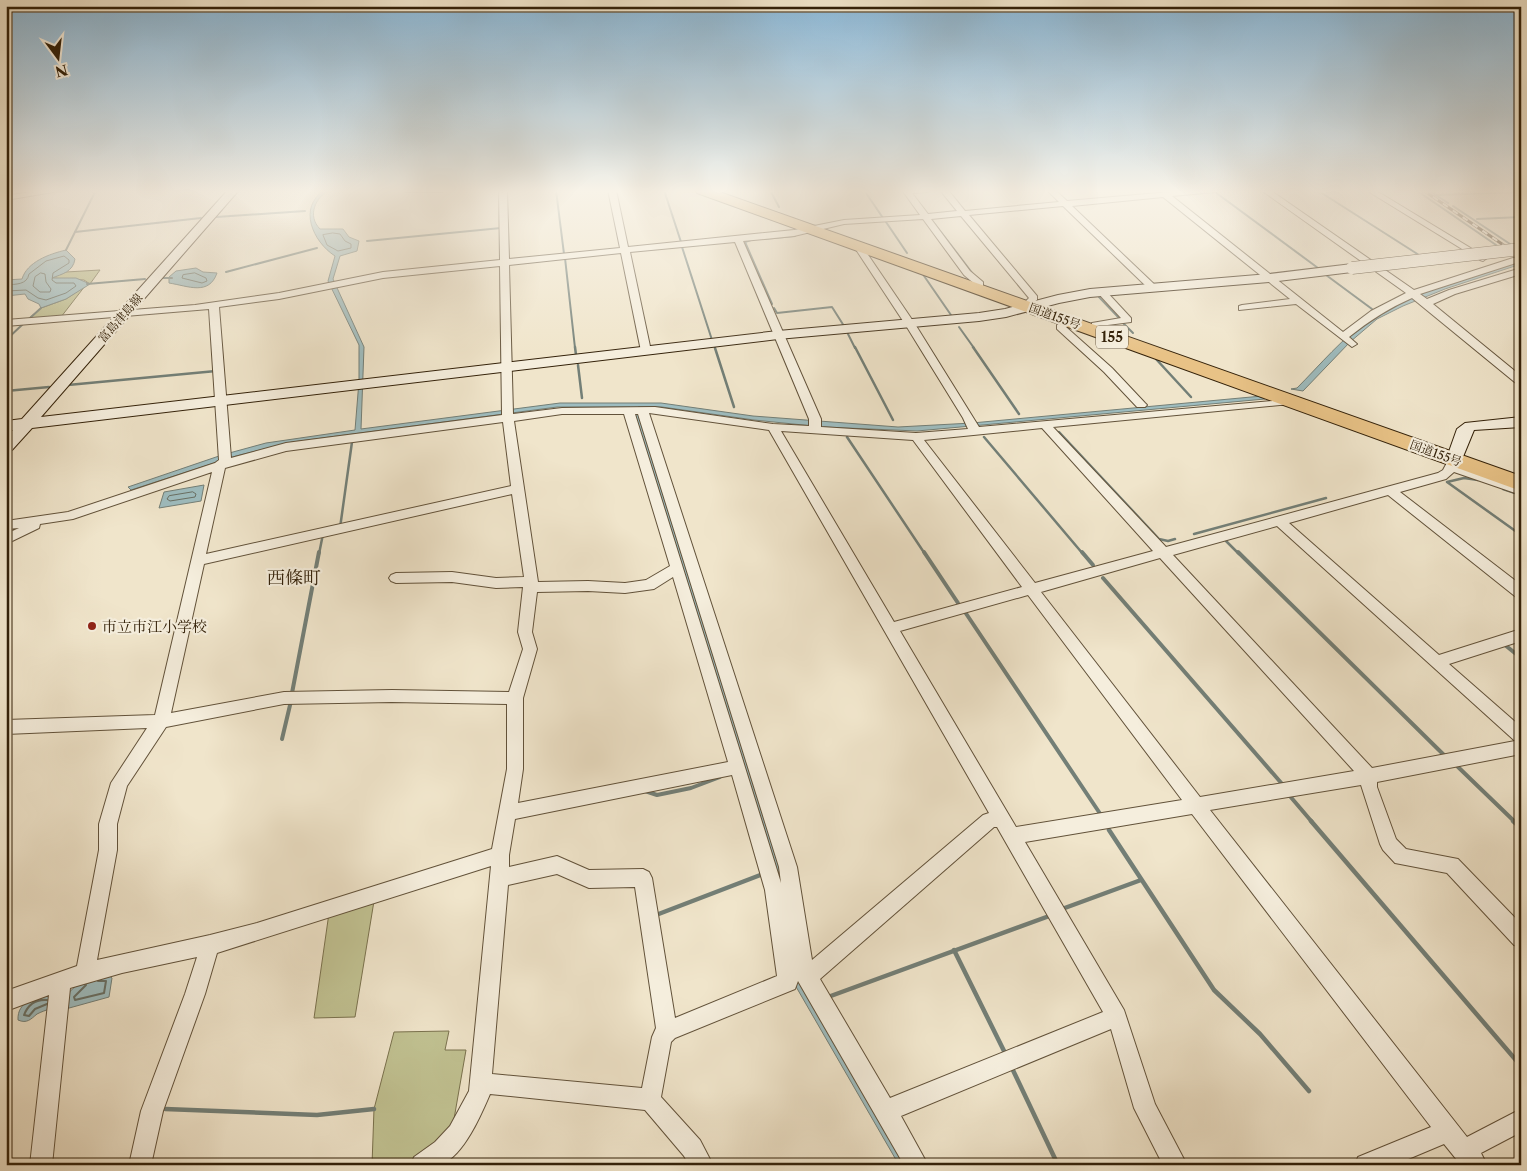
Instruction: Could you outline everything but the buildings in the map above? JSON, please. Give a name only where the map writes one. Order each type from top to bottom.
[{"type":"highway","name":"国道155号","points":[[857,245],[1095,325],[1454,460],[1521,476]]},
{"type":"highway","name":"国道155号","points":[[865,245],[980,284],[1033,304],[1068,321],[1521,484]]},
{"type":"street","name":"富島津島線","points":[[6,446],[185,245]]},
{"type":"street","points":[[422,1165],[441,1152],[454,1139],[469,1120],[480,1092],[500,878],[500,855],[515,769],[515,698],[530,648],[525,632],[530,584],[508,414],[504,245]]},
{"type":"street","points":[[624,245],[646,351]]},
{"type":"street","points":[[6,323],[214,306],[333,286],[383,274],[680,245]]},
{"type":"street","points":[[740,245],[815,425]]},
{"type":"street","points":[[857,245],[910,324],[973,428]]},
{"type":"street","points":[[946,245],[967,273],[980,284]]},
{"type":"street","points":[[990,245],[1034,298],[1033,304]]},
{"type":"street","points":[[1108,245],[1152,287]]},
{"type":"street","points":[[1228,245],[1347,341],[1381,309],[1496,266],[1518,254]]},
{"type":"street","points":[[1343,245],[1426,303],[1521,382]]},
{"type":"street","points":[[1461,245],[1496,266]]},
{"type":"street","points":[[6,426],[778,335],[979,317],[1033,304],[1102,292],[1518,254]]},
{"type":"street","points":[[1426,303],[1452,292],[1521,271]]},
{"type":"street","points":[[1095,325],[1128,320],[1102,292]]},
{"type":"street","points":[[1242,308],[1298,302]]},
{"type":"street","points":[[85,973],[108,850],[108,824],[119,783],[161,721],[224,460],[222,400],[214,306]]},
{"type":"street","points":[[1068,321],[1060,327],[1108,370],[1140,405]]},
{"type":"street","points":[[6,525],[39,522],[98,507],[224,460],[286,447],[508,414],[635,410],[773,427],[815,425],[916,437],[973,428],[1045,425],[1290,401]]},
{"type":"street","points":[[635,410],[677,568],[799,978],[886,1111],[917,1165]]},
{"type":"street","points":[[635,410],[788,867],[799,978]]},
{"type":"street","points":[[890,628],[1442,476],[1454,460],[1465,429],[1470,426],[1521,422]]},
{"type":"street","points":[[1045,425],[1162,554],[1369,776],[1369,787],[1389,844],[1401,857],[1452,866],[1521,938]]},
{"type":"street","points":[[773,427],[1117,1017],[1124,1034],[1142,1100],[1159,1137],[1176,1165]]},
{"type":"street","points":[[916,437],[1284,920],[1470,1157],[1521,1120]]},
{"type":"street","points":[[1454,460],[1521,491]]},
{"type":"street","points":[[199,560],[518,489]]},
{"type":"street","points":[[1390,490],[1521,593]]},
{"type":"street","points":[[6,540],[39,522]]},
{"type":"street","points":[[1280,522],[1521,737]]},
{"type":"street","points":[[396,578],[452,577],[496,583],[625,588],[649,585],[677,568]]},
{"type":"street","points":[[1437,662],[1521,635]]},
{"type":"street","points":[[6,727],[161,721],[284,698],[392,696],[515,698]]},
{"type":"street","points":[[1013,836],[1369,776],[1521,748]]},
{"type":"street","points":[[508,813],[737,767]]},
{"type":"street","points":[[650,1100],[657,1058],[662,1037],[666,1032],[799,978],[989,821],[1002,817]]},
{"type":"street","points":[[6,1001],[85,973],[210,945],[500,855]]},
{"type":"street","points":[[500,878],[556,865],[589,879],[643,878],[666,1032]]},
{"type":"street","points":[[140,1165],[152,1111],[195,994],[210,945]]},
{"type":"street","points":[[41,1165],[61,981]]},
{"type":"street","points":[[886,1111],[1117,1017]]},
{"type":"street","points":[[481,1083],[650,1100],[675,1128],[702,1165]]},
{"type":"street","points":[[1366,1165],[1448,1131]]},
{"type":"green space","points":[[100,270],[90,284],[84,280],[51,278],[66,272]]},
{"type":"green space","points":[[85,286],[61,317],[27,320],[41,308],[66,299]]},
{"type":"green space","points":[[374,901],[355,1017],[314,1018],[329,913]]},
{"type":"green space","points":[[449,1031],[445,1050],[466,1050],[454,1119],[447,1137],[431,1152],[411,1165],[372,1165],[374,1109],[394,1032]]},
{"type":"water","points":[[322,245],[358,245],[357,251],[340,256],[333,279],[364,347],[361,429],[560,403],[661,403],[753,416],[898,427],[972,423],[1262,396],[1265,399],[917,431],[823,427],[754,420],[662,407],[638,407],[788,886],[799,972],[908,1165],[899,1165],[791,978],[630,407],[557,407],[292,442],[236,456],[131,490],[128,487],[222,455],[266,443],[355,430],[359,381],[359,345],[328,281],[335,256]]},
{"type":"water","points":[[66,250],[75,259],[72,267],[52,278],[76,278],[90,284],[66,299],[41,308],[39,304],[28,299],[25,294],[6,296],[6,280],[22,279],[34,263],[46,256]]},
{"type":"water","points":[[1521,261],[1521,264],[1445,289],[1377,319],[1350,342],[1303,391],[1291,389],[1297,388],[1350,334],[1386,309],[1423,292]]},
{"type":"water","points":[[196,268],[203,272],[217,273],[209,285],[203,287],[197,288],[169,283],[169,277],[176,271]]},
{"type":"water","points":[[204,485],[201,501],[159,508],[164,492]]},
{"type":"water","points":[[107,974],[112,978],[109,997],[62,1010],[68,994],[78,984]]},
{"type":"water","points":[[51,992],[50,1009],[26,1021],[18,1020],[24,1004]]},
{"type":"waterway","points":[[66,250],[69,245]]},
{"type":"waterway","points":[[563,245],[564,254]]},
{"type":"waterway","points":[[746,245],[772,304]]},
{"type":"waterway","points":[[901,245],[907,253]]},
{"type":"waterway","points":[[951,245],[973,274]]},
{"type":"waterway","points":[[1286,245],[1318,268]]},
{"type":"waterway","points":[[1403,245],[1419,255]]},
{"type":"waterway","points":[[1496,245],[1499,247]]},
{"type":"waterway","points":[[682,247],[712,340]]},
{"type":"waterway","points":[[226,272],[317,248]]},
{"type":"waterway","points":[[565,258],[575,348]]},
{"type":"waterway","points":[[922,273],[951,315]]},
{"type":"waterway","points":[[1326,275],[1372,309]]},
{"type":"waterway","points":[[163,278],[172,278]]},
{"type":"waterway","points":[[87,284],[145,279]]},
{"type":"waterway","points":[[1099,297],[1120,319]]},
{"type":"waterway","points":[[774,308],[777,313],[832,307],[844,326]]},
{"type":"waterway","points":[[30,318],[41,308]]},
{"type":"waterway","points":[[1123,323],[1133,333]]},
{"type":"waterway","points":[[6,340],[23,324]]},
{"type":"waterway","points":[[959,327],[974,348]]},
{"type":"waterway","points":[[848,334],[855,348]]},
{"type":"waterway","points":[[575,347],[576,355]]},
{"type":"waterway","points":[[855,347],[893,420]]},
{"type":"waterway","points":[[973,347],[1019,414]]},
{"type":"waterway","points":[[715,348],[734,407]]},
{"type":"waterway","points":[[1156,359],[1191,397]]},
{"type":"waterway","points":[[578,365],[582,398]]},
{"type":"waterway","points":[[68,385],[216,371]]},
{"type":"waterway","points":[[6,391],[49,387]]},
{"type":"waterway","points":[[1059,432],[1159,539],[1168,541],[1175,539]]},
{"type":"waterway","points":[[847,437],[925,554]]},
{"type":"waterway","points":[[984,437],[1083,554]]},
{"type":"waterway","points":[[340,528],[352,442]]},
{"type":"waterway","points":[[1478,480],[1464,478],[1447,482],[1521,535]]},
{"type":"waterway","points":[[1503,489],[1521,495]]},
{"type":"waterway","points":[[1194,534],[1326,498]]},
{"type":"waterway","points":[[319,554],[323,534]]},
{"type":"waterway","points":[[1226,541],[1239,554]]},
{"type":"waterway","points":[[292,693],[319,552]]},
{"type":"waterway","points":[[924,552],[958,603]]},
{"type":"waterway","points":[[1082,552],[1093,565]]},
{"type":"waterway","points":[[1238,552],[1446,757]]},
{"type":"waterway","points":[[1103,578],[1283,785]]},
{"type":"waterway","points":[[965,612],[1101,815]]},
{"type":"waterway","points":[[1505,645],[1521,658]]},
{"type":"waterway","points":[[282,739],[291,701]]},
{"type":"waterway","points":[[1457,766],[1515,822]]},
{"type":"waterway","points":[[645,791],[657,795],[691,788],[720,777]]},
{"type":"waterway","points":[[1289,795],[1312,822]]},
{"type":"waterway","points":[[1311,821],[1521,1066]]},
{"type":"waterway","points":[[1513,821],[1521,828]]},
{"type":"waterway","points":[[1109,830],[1214,990],[1260,1034],[1309,1091]]},
{"type":"waterway","points":[[656,915],[763,874]]},
{"type":"waterway","points":[[1062,909],[1141,880]]},
{"type":"waterway","points":[[954,951],[1052,915]]},
{"type":"waterway","points":[[828,997],[954,951]]},
{"type":"waterway","points":[[954,951],[1006,1055]]},
{"type":"waterway","points":[[1011,1066],[1058,1165]]},
{"type":"waterway","points":[[165,1109],[317,1115],[374,1109]]},
{"type":"railway","points":[[1503,245],[1521,257]]},
{"type":"place","name":"市立市江小学校","points":[[92,626]]},
{"type":"district","name":"西條町","points":[[294,578]]}]
